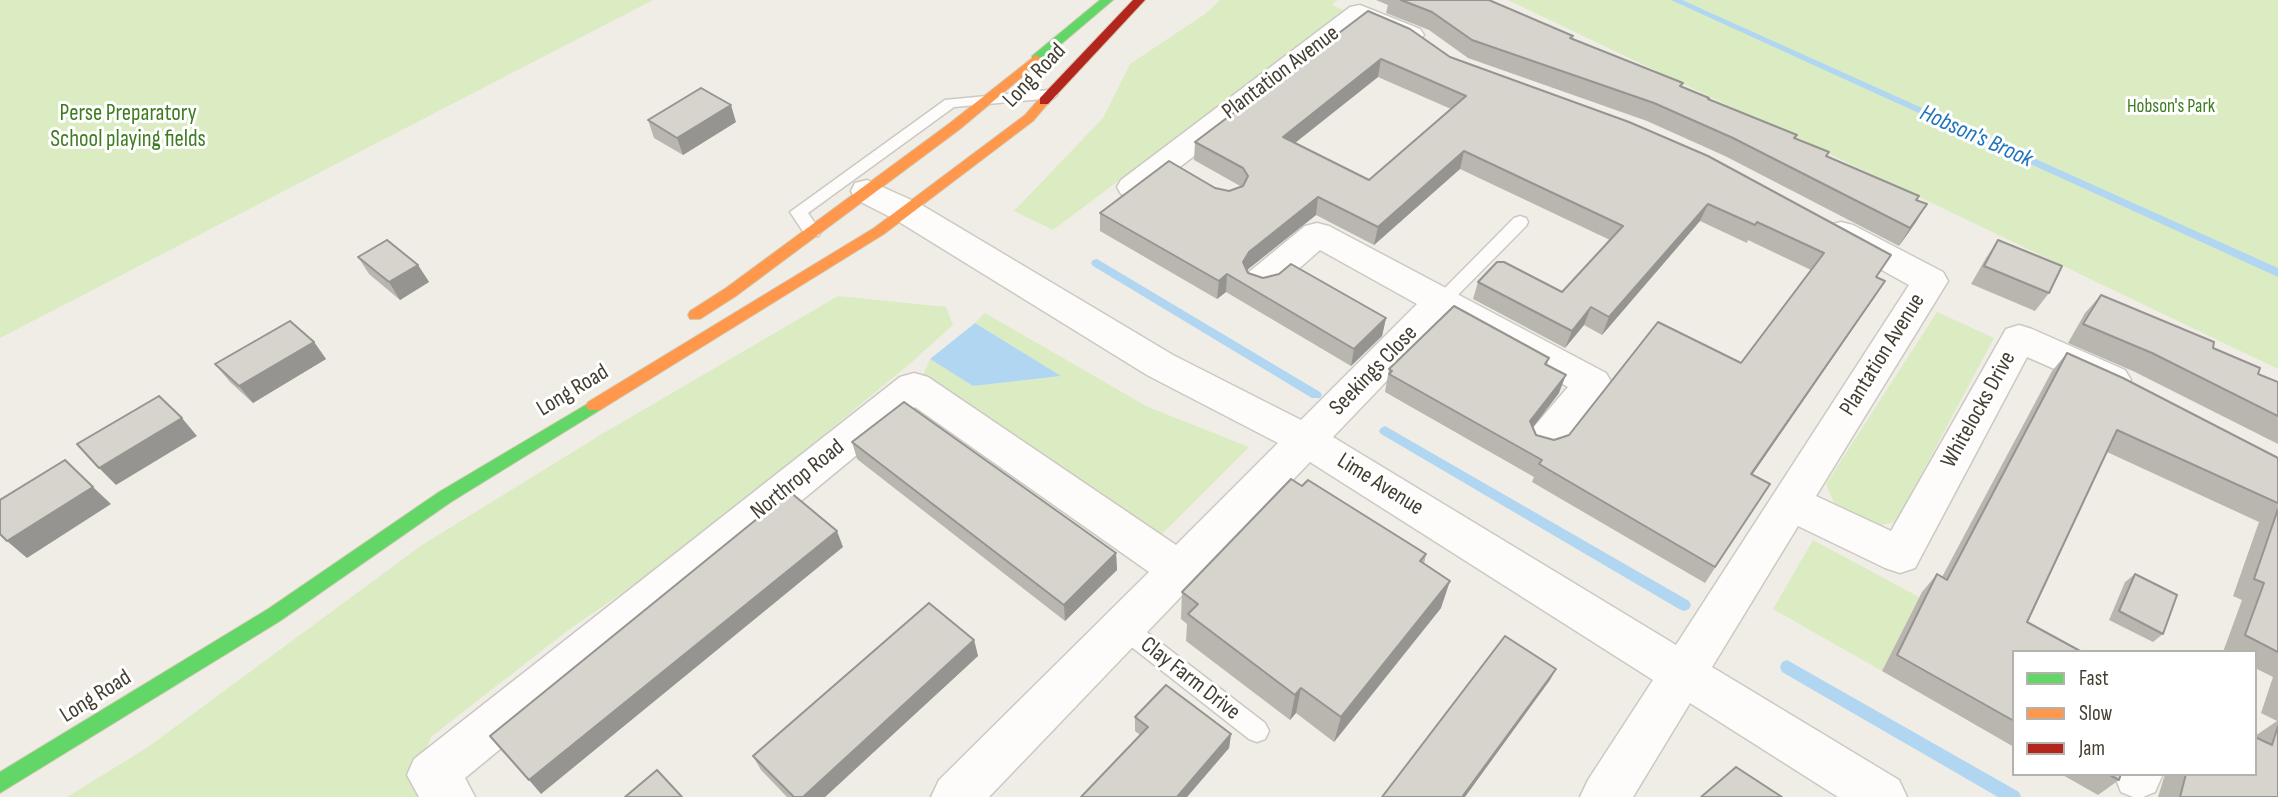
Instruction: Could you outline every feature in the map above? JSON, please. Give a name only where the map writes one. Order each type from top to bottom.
[{"type":"main road","name":"Long Road","points":[[678,327],[731,292],[867,191],[986,100],[1107,0]]},
{"type":"main road","name":"Long Road","points":[[0,783],[274,615],[445,497],[804,279],[908,212],[1029,118],[1139,0]]},
{"type":"main road","name":"Long Road","points":[[0,771],[116,693]]},
{"type":"street","name":"Plantation Avenue","points":[[1133,187],[1178,168],[1360,13],[1418,38],[1438,51]]},
{"type":"street","name":"Lime Avenue","points":[[867,191],[908,212],[1160,365],[1306,440],[1882,797]]},
{"type":"street","name":"Plantation Avenue","points":[[1683,673],[1930,281],[1816,219]]},
{"type":"street","name":"Seekings Close","points":[[1262,281],[1317,234],[1593,383],[1546,440]]},
{"type":"street","name":"Seekings Close","points":[[1306,440],[1441,302]]},
{"type":"street","name":"Whitelocks Drive","points":[[1791,503],[1900,555],[2019,338],[2144,396]]},
{"type":"street","name":"Northrop Road","points":[[440,786],[914,387],[1179,570]]},
{"type":"street","points":[[956,797],[1306,440]]},
{"type":"street","points":[[1605,797],[1683,673]]},
{"type":"lane","points":[[812,232],[799,212],[950,103],[1049,95]]},
{"type":"lane","points":[[1441,302],[1520,222]]},
{"type":"lane","name":"Clay Farm Drive","points":[[1123,627],[1257,731]]},
{"type":"green space","name":"Perse Preparatory School playing fields","points":[[0,0],[653,0],[0,338]]},
{"type":"green space","points":[[1220,0],[1337,0],[1332,5],[1345,11],[1053,230],[1014,211],[1103,118],[1130,64],[1205,14]]},
{"type":"green space","name":"Hobson's Park","points":[[1508,0],[2278,0],[2278,369],[1986,229]]},
{"type":"green space","points":[[838,296],[946,307],[953,325],[762,486],[657,569],[567,631],[431,737],[420,766],[417,797],[67,797],[148,747],[422,545],[602,434]]},
{"type":"green space","points":[[1937,312],[1994,338],[1896,522],[1872,527],[1837,510],[1826,484]]},
{"type":"green space","points":[[985,313],[1148,407],[1249,447],[1161,535],[923,375],[930,359],[973,386],[1060,376],[975,323]]},
{"type":"green space","points":[[1813,540],[1919,597],[1882,671],[1773,609]]},
{"type":"water","points":[[975,323],[1061,376],[973,386],[930,359]]},
{"type":"building","points":[[1401,0],[1489,0],[1573,36],[1570,38],[1683,83],[1680,86],[1708,99],[1797,135],[1794,138],[1829,152],[1826,156],[1919,196],[1916,200],[1927,204],[1910,228],[1733,138],[1654,103],[1472,40],[1432,12]]},
{"type":"building","points":[[1368,11],[1410,29],[1450,57],[1629,122],[1708,156],[1891,255],[1876,277],[1885,281],[1751,474],[1770,484],[1715,567],[1539,464],[1542,460],[1389,374],[1392,371],[1389,369],[1454,306],[1549,358],[1545,364],[1566,375],[1530,421],[1536,435],[1554,440],[1569,435],[1658,322],[1741,363],[1824,253],[1757,222],[1755,225],[1708,204],[1609,317],[1591,307],[1572,331],[1478,282],[1497,262],[1504,262],[1562,292],[1623,226],[1464,151],[1378,227],[1318,197],[1249,252],[1243,262],[1248,273],[1263,278],[1279,274],[1291,264],[1386,318],[1354,349],[1227,274],[1219,281],[1100,213],[1169,161],[1215,188],[1229,191],[1243,186],[1248,176],[1243,168],[1195,142]],"holes":[[[1381,59],[1466,96],[1369,180],[1283,137]]]},
{"type":"building","points":[[701,88],[731,105],[677,138],[648,120]]},
{"type":"building","points":[[387,240],[418,265],[389,282],[358,257]]},
{"type":"building","points":[[1998,240],[2062,266],[2049,293],[1984,266]]},
{"type":"building","points":[[2101,295],[2214,342],[2213,348],[2260,368],[2258,374],[2278,382],[2278,416],[2152,353],[2083,324]]},
{"type":"building","points":[[290,321],[314,342],[239,386],[215,364]]},
{"type":"building","points":[[2067,353],[2123,378],[2278,458],[2278,503],[2117,430],[2027,622],[2078,650],[2012,650],[2012,720],[1897,655],[1937,574],[1947,580]]},
{"type":"building","points":[[159,396],[182,418],[99,468],[77,444]]},
{"type":"building","points":[[904,402],[1116,553],[1064,605],[852,442]]},
{"type":"building","points":[[65,460],[93,487],[7,541],[0,534],[0,500]]},
{"type":"building","points":[[1291,479],[1302,486],[1308,480],[1426,554],[1420,561],[1450,581],[1341,717],[1301,688],[1295,695],[1188,614],[1198,604],[1182,592]]},
{"type":"building","points":[[790,492],[837,531],[529,780],[490,736]]},
{"type":"building","points":[[2278,509],[2278,652],[2245,635],[2264,583],[2254,579]]},
{"type":"building","points":[[2135,574],[2177,595],[2163,634],[2119,611]]},
{"type":"building","points":[[929,603],[974,640],[803,797],[794,797],[753,756]]},
{"type":"building","points":[[1505,636],[1556,669],[1462,797],[1382,797]]},
{"type":"building","points":[[1166,685],[1231,734],[1177,797],[1081,797],[1148,727],[1135,717]]},
{"type":"building","points":[[2278,726],[2278,797],[2180,797],[2185,776],[2257,776],[2257,738],[2272,745]]},
{"type":"building","points":[[1736,767],[1782,797],[1701,797]]},
{"type":"building","points":[[657,770],[682,797],[625,797]]},
{"type":"waterway","name":"Hobson's Brook","points":[[1675,0],[2278,273]]},
{"type":"waterway","points":[[1097,263],[1316,395]]},
{"type":"waterway","points":[[1385,431],[1684,605]]},
{"type":"waterway","points":[[1787,667],[2013,797]]},
{"type":"traffic: fast","points":[[1036,59],[1107,0]]},
{"type":"traffic: fast","points":[[0,783],[274,615],[445,497],[594,406]]},
{"type":"traffic: slow","points":[[695,315],[731,292],[955,126],[1036,59]]},
{"type":"traffic: slow","points":[[594,406],[879,231],[1029,118],[1044,101]]},
{"type":"traffic: jam","points":[[1044,101],[1139,0]]}]
